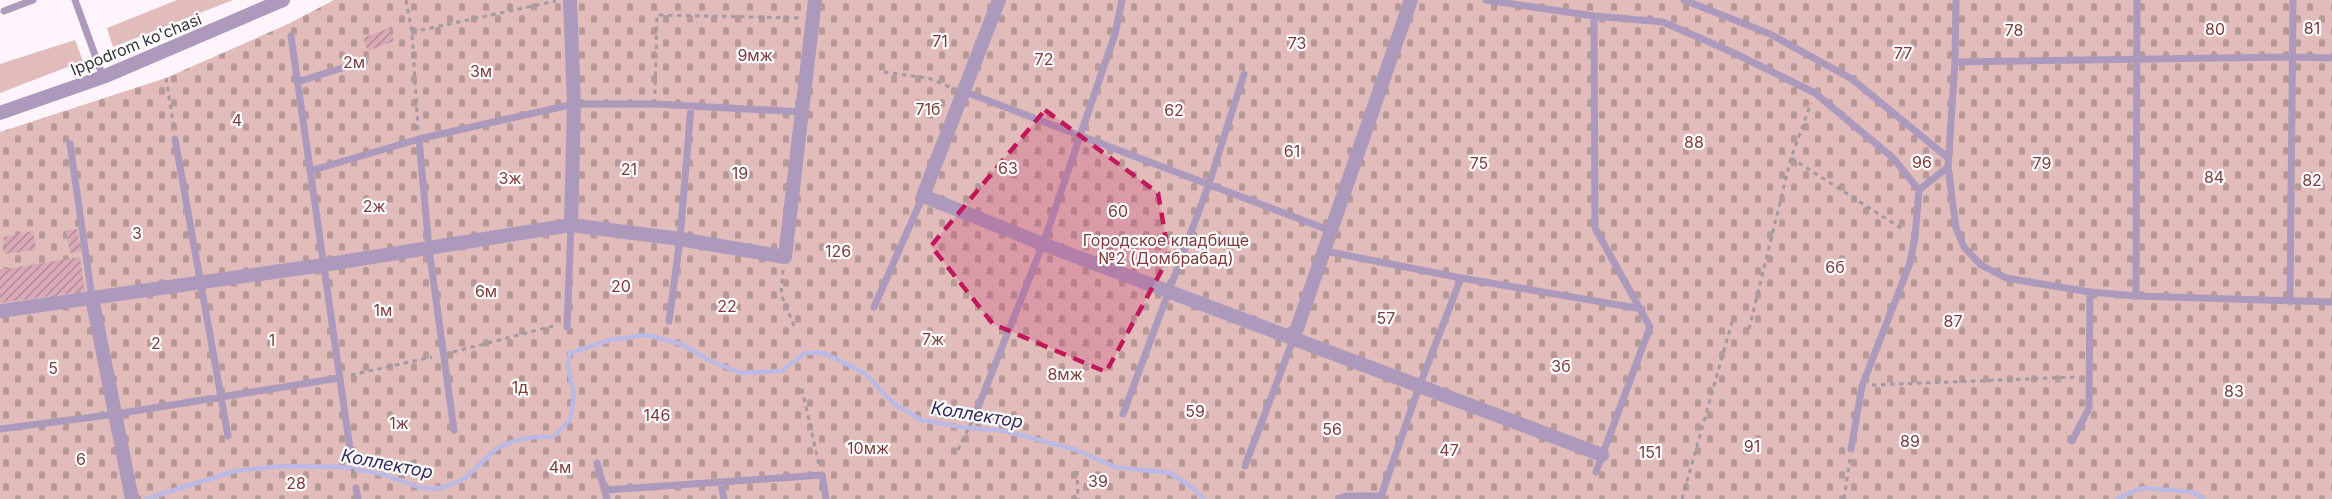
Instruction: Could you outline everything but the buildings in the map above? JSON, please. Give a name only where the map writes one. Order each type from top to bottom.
[{"type":"street","name":"Ippodrom ko'chasi","points":[[0,113],[103,77],[283,0]]},
{"type":"street","points":[[570,0],[574,104],[572,225]]},
{"type":"street","points":[[0,311],[323,265],[572,225],[680,239],[785,257],[815,0]]},
{"type":"street","points":[[999,0],[923,196],[1293,340],[1602,455]]},
{"type":"street","points":[[1293,340],[1411,0]]},
{"type":"street","points":[[92,297],[132,499]]},
{"type":"lane","points":[[2,12],[18,0]]},
{"type":"lane","points":[[2,12],[33,0]]},
{"type":"lane","points":[[75,0],[103,77]]},
{"type":"lane","points":[[977,410],[1043,244],[1114,34],[1122,0]]},
{"type":"lane","points":[[1486,0],[1594,16],[1663,22],[1734,53],[1815,93],[1893,159],[1919,190],[1910,263],[1862,386],[1851,449]]},
{"type":"lane","points":[[1684,0],[1770,34],[1852,79],[1948,158]]},
{"type":"lane","points":[[1956,0],[1955,62],[1948,167],[1956,228],[1964,247],[1981,265],[2006,278],[2090,292],[2136,296],[2332,302]]},
{"type":"lane","points":[[2136,296],[2137,0]]},
{"type":"lane","points":[[2290,302],[2293,0]]},
{"type":"lane","points":[[1594,16],[1595,228],[1650,327],[1596,472]]},
{"type":"lane","points":[[291,36],[350,449]]},
{"type":"lane","points":[[1955,62],[2138,58],[2332,58]]},
{"type":"lane","points":[[297,82],[364,61]]},
{"type":"lane","points":[[1123,414],[1209,184],[1244,74]]},
{"type":"lane","points":[[963,91],[1331,231]]},
{"type":"lane","points":[[310,171],[418,139],[574,104],[655,104],[803,112]]},
{"type":"lane","points":[[669,321],[680,239],[691,106]]},
{"type":"lane","points":[[175,139],[228,436]]},
{"type":"lane","points":[[418,139],[429,249],[454,430]]},
{"type":"lane","points":[[70,144],[92,297]]},
{"type":"lane","points":[[1919,190],[1948,167]]},
{"type":"lane","points":[[873,307],[923,196]]},
{"type":"lane","points":[[567,324],[572,225]]},
{"type":"lane","points":[[1325,251],[1461,278],[1642,309]]},
{"type":"lane","points":[[1339,499],[1346,496],[1380,497],[1461,278]]},
{"type":"lane","points":[[2072,441],[2089,408],[2090,292]]},
{"type":"lane","points":[[1245,466],[1293,340]]},
{"type":"lane","points":[[0,429],[116,414],[339,378]]},
{"type":"lane","points":[[597,463],[607,499]]},
{"type":"lane","points":[[606,490],[822,475],[826,499]]},
{"type":"lane","points":[[721,483],[724,499]]},
{"type":"lane","points":[[356,488],[357,499]]},
{"type":"path","points":[[406,0],[412,32],[418,139]]},
{"type":"path","points":[[412,32],[561,0]]},
{"type":"path","points":[[655,104],[657,15],[814,19]]},
{"type":"path","points":[[884,72],[928,78],[963,91]]},
{"type":"path","points":[[166,78],[175,139]]},
{"type":"path","points":[[1749,329],[1791,158],[1815,93]]},
{"type":"path","points":[[1791,158],[1915,237]]},
{"type":"path","points":[[785,257],[781,294],[795,328]]},
{"type":"path","points":[[1682,499],[1731,322]]},
{"type":"path","points":[[339,378],[567,324]]},
{"type":"path","points":[[1862,386],[2089,376]]},
{"type":"path","points":[[802,389],[822,475]]},
{"type":"path","points":[[958,450],[968,428]]},
{"type":"path","points":[[350,449],[356,488]]},
{"type":"path","points":[[1844,499],[1851,449]]},
{"type":"path","points":[[1077,471],[1078,499]]},
{"type":"highlighted area","points":[[1045,110],[1158,193],[1169,257],[1106,372],[993,324],[931,246]]},
{"type":"green space","points":[[177,0],[233,0],[113,47],[107,28]]},
{"type":"green space","name":"Городское кладбище №2 (Домбрабад)","points":[[334,0],[2332,0],[2332,499],[0,499],[0,132],[166,78],[288,24]]},
{"type":"green space","points":[[75,40],[83,61],[0,93],[0,64]]},
{"type":"waterway","name":"Коллектор","points":[[146,499],[235,471],[283,466],[344,467],[385,475],[421,488],[442,488],[464,479],[496,449],[514,441],[534,437],[553,437],[570,420],[574,395],[568,367],[570,353],[610,340],[647,335],[681,344],[711,361],[741,373],[782,371],[805,353],[824,353],[866,374],[893,403],[921,420],[1005,431],[1076,450],[1115,467],[1170,473],[1190,486],[1204,499]]},
{"type":"waterway","points":[[2116,499],[2142,488],[2193,492],[2204,499]]},
{"type":"park label","name":"81","points":[[2312,28]]},
{"type":"park label","name":"80","points":[[2215,29]]},
{"type":"park label","name":"78","points":[[2014,30]]},
{"type":"park label","name":"71","points":[[940,41]]},
{"type":"park label","name":"73","points":[[1297,43]]},
{"type":"park label","name":"77","points":[[1903,53]]},
{"type":"park label","name":"9мж","points":[[755,55]]},
{"type":"park label","name":"72","points":[[1044,59]]},
{"type":"park label","name":"2м","points":[[354,62]]},
{"type":"park label","name":"3м","points":[[481,71]]},
{"type":"park label","name":"71б","points":[[928,109]]},
{"type":"park label","name":"62","points":[[1174,110]]},
{"type":"park label","name":"4","points":[[237,120]]},
{"type":"park label","name":"88","points":[[1694,142]]},
{"type":"park label","name":"61","points":[[1292,151]]},
{"type":"park label","name":"96","points":[[1922,162]]},
{"type":"park label","name":"75","points":[[1479,163]]},
{"type":"park label","name":"79","points":[[2042,163]]},
{"type":"park label","name":"63","points":[[1008,168]]},
{"type":"park label","name":"21","points":[[629,169]]},
{"type":"park label","name":"19","points":[[740,173]]},
{"type":"park label","name":"84","points":[[2214,177]]},
{"type":"park label","name":"3ж","points":[[510,178]]},
{"type":"park label","name":"82","points":[[2312,180]]},
{"type":"park label","name":"2ж","points":[[374,206]]},
{"type":"park label","name":"60","points":[[1118,211]]},
{"type":"park label","name":"3","points":[[137,233]]},
{"type":"park label","name":"126","points":[[838,251]]},
{"type":"park label","name":"6б","points":[[1835,267]]},
{"type":"park label","name":"20","points":[[621,286]]},
{"type":"park label","name":"6м","points":[[486,291]]},
{"type":"park label","name":"22","points":[[727,306]]},
{"type":"park label","name":"1м","points":[[383,310]]},
{"type":"park label","name":"57","points":[[1386,318]]},
{"type":"park label","name":"87","points":[[1953,321]]},
{"type":"park label","name":"7ж","points":[[933,339]]},
{"type":"park label","name":"1","points":[[272,340]]},
{"type":"park label","name":"2","points":[[156,343]]},
{"type":"park label","name":"3б","points":[[1561,366]]},
{"type":"park label","name":"5","points":[[53,368]]},
{"type":"park label","name":"8мж","points":[[1065,374]]},
{"type":"park label","name":"1д","points":[[520,387]]},
{"type":"park label","name":"83","points":[[2234,391]]},
{"type":"park label","name":"59","points":[[1195,411]]},
{"type":"park label","name":"146","points":[[657,415]]},
{"type":"park label","name":"1ж","points":[[399,423]]},
{"type":"park label","name":"56","points":[[1332,429]]},
{"type":"park label","name":"89","points":[[1910,441]]},
{"type":"park label","name":"91","points":[[1752,446]]},
{"type":"park label","name":"10мж","points":[[868,448]]},
{"type":"park label","name":"47","points":[[1449,450]]},
{"type":"park label","name":"151","points":[[1650,452]]},
{"type":"park label","name":"6","points":[[81,459]]},
{"type":"park label","name":"4м","points":[[560,467]]},
{"type":"park label","name":"39","points":[[1098,481]]},
{"type":"park label","name":"28","points":[[296,483]]}]
